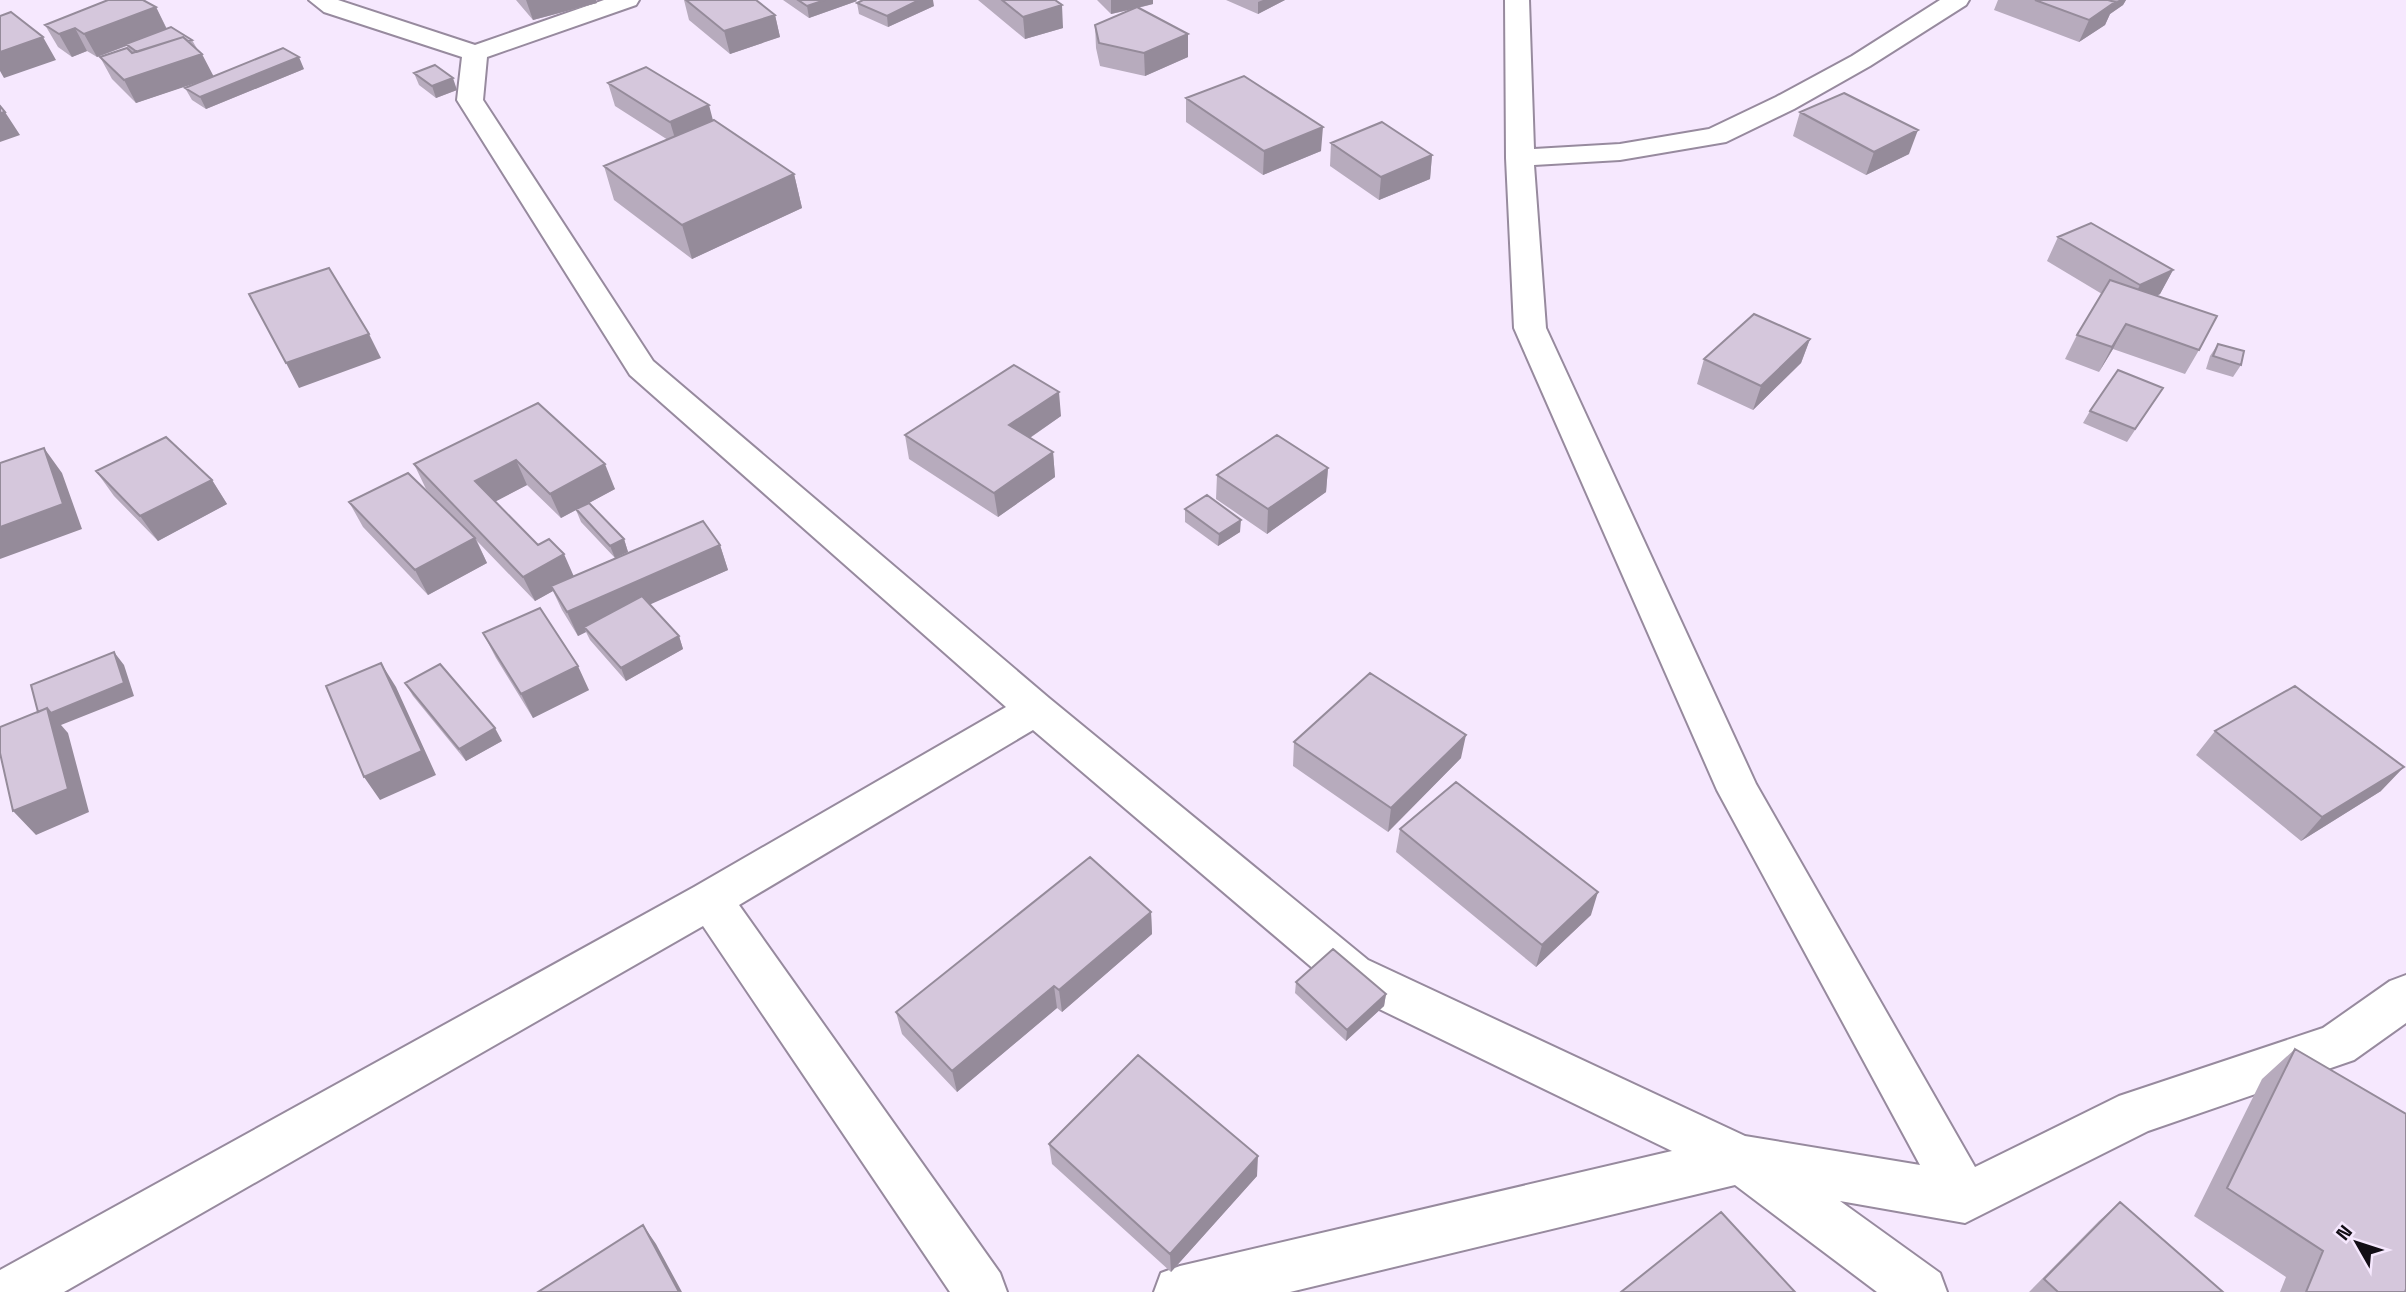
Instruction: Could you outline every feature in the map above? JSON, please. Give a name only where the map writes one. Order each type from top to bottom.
[{"type":"street","points":[[321,0],[333,7],[475,52],[627,0]]},
{"type":"street","points":[[1517,0],[1520,158],[1530,328],[1738,790],[1965,1198]]},
{"type":"street","points":[[1520,158],[1620,152],[1716,136],[1861,61],[1957,0]]},
{"type":"street","points":[[475,52],[470,100],[641,368],[1035,709],[1352,974],[1741,1159],[1921,1292]]},
{"type":"street","points":[[13,1292],[710,900],[1035,709]]},
{"type":"street","points":[[710,900],[981,1292]]},
{"type":"street","points":[[1180,1292],[1741,1159],[1965,1198],[2136,1112],[2337,1045],[2406,996]]},
{"type":"building","points":[[108,0],[143,0],[156,7],[84,34],[75,28],[59,34],[45,25]]},
{"type":"building","points":[[686,0],[756,0],[775,15],[724,31]]},
{"type":"building","points":[[798,0],[825,0],[807,6]]},
{"type":"building","points":[[863,0],[919,0],[887,16],[857,3]]},
{"type":"building","points":[[1002,0],[1055,0],[1062,5],[1023,17]]},
{"type":"building","points":[[2035,0],[2108,0],[2115,2],[2089,20]]},
{"type":"building","points":[[1137,7],[1188,34],[1144,53],[1099,43],[1095,25]]},
{"type":"building","points":[[11,12],[43,37],[0,52],[0,16]]},
{"type":"building","points":[[171,27],[192,40],[188,41],[183,37],[137,52],[126,44]]},
{"type":"building","points":[[183,37],[202,54],[124,80],[100,57],[127,48],[132,53]]},
{"type":"building","points":[[283,48],[299,57],[200,97],[185,88]]},
{"type":"building","points":[[435,65],[453,78],[432,86],[414,73]]},
{"type":"building","points":[[646,67],[709,105],[670,122],[608,83]]},
{"type":"building","points":[[1244,76],[1323,127],[1264,151],[1186,98]]},
{"type":"building","points":[[1844,93],[1918,130],[1874,152],[1800,112]]},
{"type":"building","points":[[714,120],[794,174],[682,225],[604,166]]},
{"type":"building","points":[[1382,122],[1432,155],[1381,177],[1331,143]]},
{"type":"building","points":[[2091,223],[2173,270],[2140,285],[2058,237]]},
{"type":"building","points":[[329,268],[369,334],[286,363],[249,294]]},
{"type":"building","points":[[2110,280],[2217,316],[2199,350],[2126,324],[2112,347],[2077,335]]},
{"type":"building","points":[[1754,314],[1810,339],[1761,386],[1704,359]]},
{"type":"building","points":[[2218,344],[2244,351],[2241,365],[2213,356]]},
{"type":"building","points":[[1014,365],[1059,392],[1009,425],[1053,452],[994,493],[905,435]]},
{"type":"building","points":[[2118,370],[2163,388],[2135,429],[2090,411]]},
{"type":"building","points":[[538,403],[605,464],[550,494],[516,460],[475,481],[538,545],[549,539],[564,554],[523,577],[414,464]]},
{"type":"building","points":[[1277,435],[1328,468],[1268,509],[1217,475]]},
{"type":"building","points":[[166,437],[212,480],[140,516],[96,471]]},
{"type":"building","points":[[44,448],[63,504],[0,527],[0,463]]},
{"type":"building","points":[[408,473],[475,538],[415,570],[349,502]]},
{"type":"building","points":[[1207,495],[1241,520],[1219,534],[1185,509]]},
{"type":"building","points":[[589,503],[624,539],[610,546],[576,509]]},
{"type":"building","points":[[703,521],[720,545],[567,612],[551,586]]},
{"type":"building","points":[[642,596],[679,636],[621,668],[584,627]]},
{"type":"building","points":[[540,608],[578,666],[521,694],[483,633]]},
{"type":"building","points":[[114,652],[124,683],[51,713],[47,708],[38,712],[31,685]]},
{"type":"building","points":[[381,663],[422,751],[364,777],[326,686]]},
{"type":"building","points":[[440,664],[495,728],[459,749],[405,683]]},
{"type":"building","points":[[1370,673],[1466,735],[1391,808],[1294,742]]},
{"type":"building","points":[[2295,686],[2404,767],[2322,817],[2215,731]]},
{"type":"building","points":[[47,708],[68,789],[13,811],[0,753],[0,727]]},
{"type":"building","points":[[1456,782],[1598,892],[1542,945],[1400,829]]},
{"type":"building","points":[[1090,857],[1151,912],[1059,990],[1054,986],[952,1071],[896,1012]]},
{"type":"building","points":[[1333,949],[1386,994],[1347,1030],[1296,982]]},
{"type":"building","points":[[2295,1049],[2406,1114],[2405,1292],[2306,1292],[2323,1251],[2227,1188]]},
{"type":"building","points":[[1138,1055],[1258,1156],[1170,1254],[1049,1144]]},
{"type":"building","points":[[2120,1202],[2223,1292],[2058,1292],[2044,1279]]},
{"type":"building","points":[[1721,1212],[1795,1292],[1621,1292]]},
{"type":"building","points":[[643,1225],[679,1292],[538,1292]]}]
